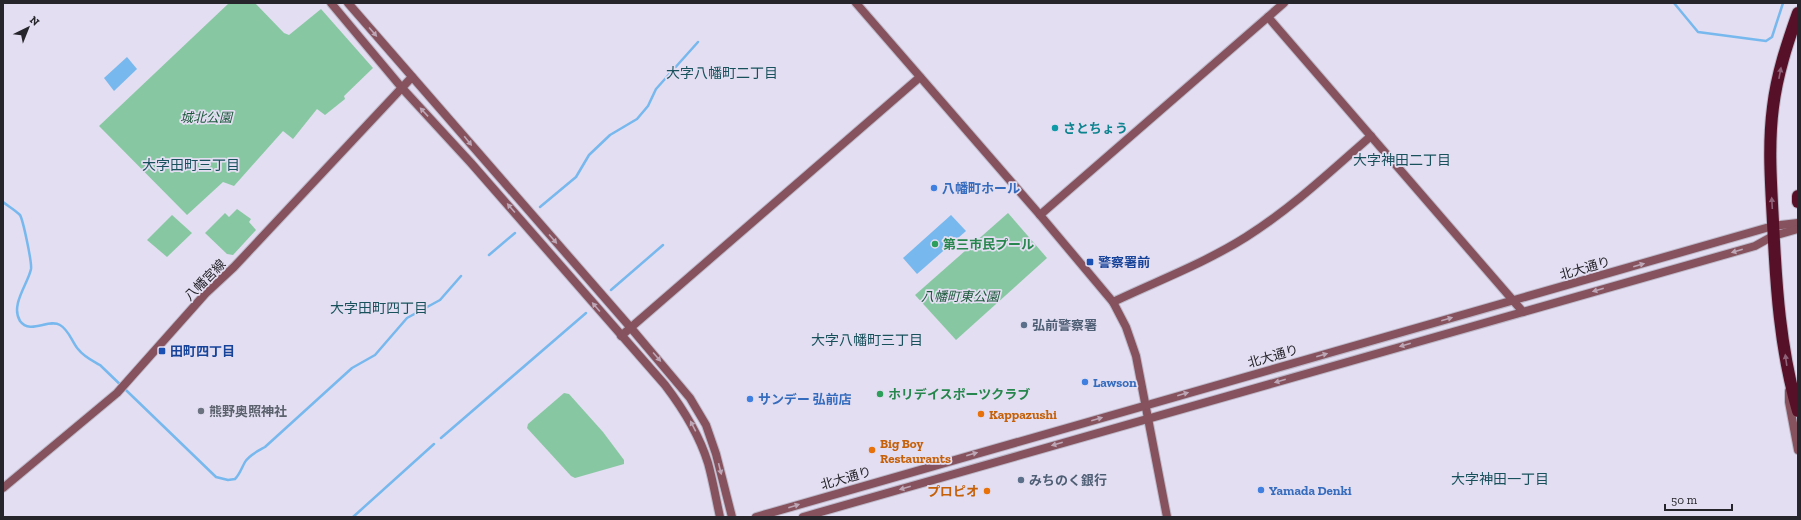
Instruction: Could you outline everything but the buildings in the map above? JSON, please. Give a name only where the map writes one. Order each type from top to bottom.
[{"type":"highway","points":[[1798,13],[1784,53],[1773,107],[1770,157],[1777,294],[1789,380],[1798,411]]},
{"type":"highway","points":[[1798,196],[1798,202]]},
{"type":"street","points":[[331,3],[402,88],[476,169],[665,385],[691,422],[708,464],[720,517]]},
{"type":"street","points":[[348,3],[631,328],[690,398],[706,425],[716,454],[732,517]]},
{"type":"street","points":[[856,3],[1040,215],[1113,302],[1126,327],[1136,356],[1168,517]]},
{"type":"street","points":[[1040,215],[1284,3]]},
{"type":"street","points":[[1268,16],[1523,312]]},
{"type":"street","name":"八幡宮線","points":[[3,488],[122,387],[206,293],[234,267],[412,77]]},
{"type":"street","points":[[621,336],[920,77]]},
{"type":"street","points":[[1113,302],[1221,252],[1245,238],[1292,204],[1371,136]]},
{"type":"street","name":"北大通り","points":[[756,517],[1514,300],[1798,223]]},
{"type":"street","points":[[803,517],[1754,246],[1773,231],[1798,229]]},
{"type":"street","points":[[1789,380],[1789,402],[1798,450]]},
{"type":"green space","name":"城北公園","points":[[229,3],[255,3],[284,33],[289,35],[321,9],[373,68],[344,96],[345,99],[325,115],[317,109],[293,139],[283,131],[234,186],[223,182],[187,215],[99,126]]},
{"type":"green space","points":[[237,209],[251,219],[249,222],[256,230],[233,255],[227,254],[205,233],[225,213],[229,217]]},
{"type":"green space","name":"八幡町東公園","points":[[1008,213],[1047,258],[956,340],[915,295]]},
{"type":"green space","points":[[172,215],[192,233],[167,257],[147,240]]},
{"type":"green space","points":[[564,393],[569,394],[603,432],[624,460],[624,464],[575,478],[571,476],[527,428],[528,424]]},
{"type":"water","points":[[127,57],[137,69],[114,91],[104,78]]},
{"type":"water","name":"第三市民プール","points":[[951,215],[966,231],[917,274],[903,258]]},
{"type":"waterway","points":[[1674,3],[1698,32],[1766,41],[1772,37],[1783,3]]},
{"type":"waterway","points":[[540,207],[576,177],[589,155],[610,135],[637,119],[648,106],[656,89],[698,42]]},
{"type":"waterway","points":[[3,202],[20,215],[30,258],[31,269],[18,301],[17,315],[20,321],[29,327],[51,323],[56,323],[63,327],[80,352],[100,365],[216,477],[228,480],[235,479],[249,457],[265,447],[352,368],[375,355],[407,318],[440,300],[461,276]]},
{"type":"waterway","points":[[489,255],[515,233]]},
{"type":"waterway","points":[[611,290],[663,245]]},
{"type":"waterway","points":[[441,438],[586,313]]},
{"type":"waterway","points":[[353,517],[434,444]]},
{"type":"place","name":"さとちょう","points":[[1055,128]]},
{"type":"place","name":"八幡町ホール","points":[[934,188]]},
{"type":"place","name":"第三市民プール","points":[[935,244]]},
{"type":"place","name":"警察署前","points":[[1090,262]]},
{"type":"place","name":"弘前警察署","points":[[1024,325]]},
{"type":"place","name":"田町四丁目","points":[[162,351]]},
{"type":"place","name":"Lawson","points":[[1085,382]]},
{"type":"place","name":"ホリデイスポーツクラブ","points":[[880,394]]},
{"type":"place","name":"サンデー 弘前店","points":[[750,399]]},
{"type":"place","name":"熊野奥照神社","points":[[201,411]]},
{"type":"place","name":"Kappazushi","points":[[981,414]]},
{"type":"place","name":"Big Boy Restaurants","points":[[872,450]]},
{"type":"place","name":"みちのく銀行","points":[[1021,480]]},
{"type":"place","name":"Yamada Denki","points":[[1261,490]]},
{"type":"place","name":"プロピオ","points":[[987,491]]},
{"type":"district","name":"大字八幡町二丁目","points":[[722,73]]},
{"type":"district","name":"大字神田二丁目","points":[[1402,160]]},
{"type":"district","name":"大字田町三丁目","points":[[191,165]]},
{"type":"district","name":"大字田町四丁目","points":[[379,308]]},
{"type":"district","name":"大字八幡町三丁目","points":[[867,340]]},
{"type":"district","name":"大字神田一丁目","points":[[1500,479]]}]
